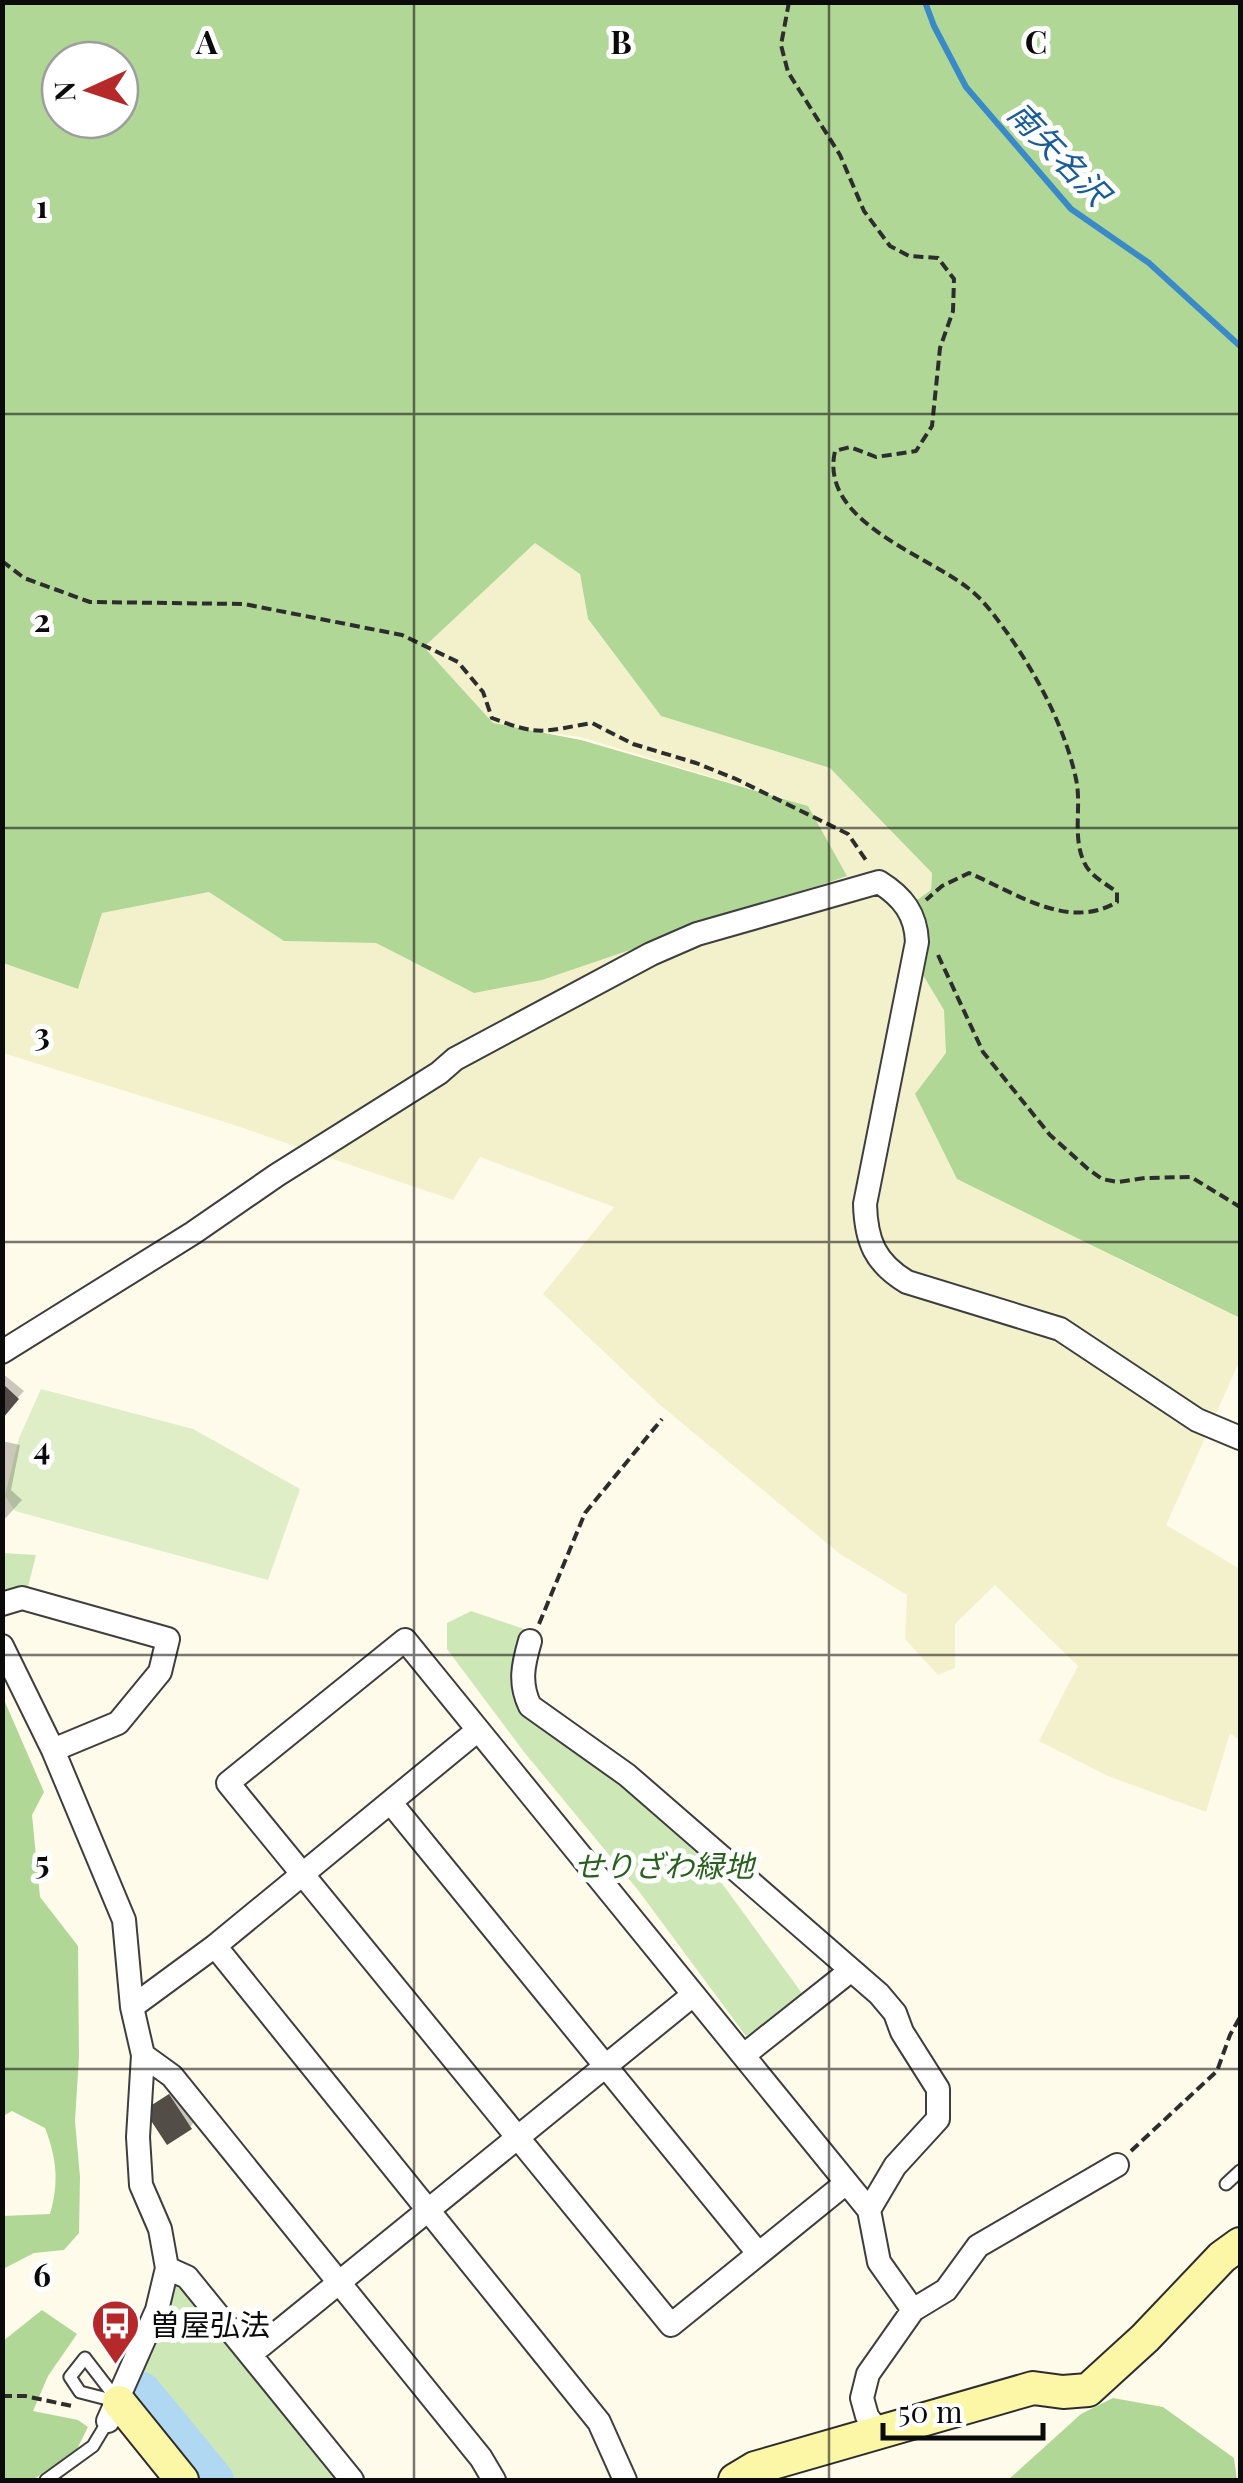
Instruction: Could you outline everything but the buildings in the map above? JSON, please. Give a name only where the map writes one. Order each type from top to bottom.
[{"type":"street","points":[[2,1352],[193,1233],[456,1059],[651,954],[697,934],[879,882],[914,916],[917,942],[865,1204],[865,1223],[874,1255],[891,1273],[908,1282],[1060,1329],[1197,1420],[1240,1438]]},
{"type":"street","points":[[2,1604],[22,1598],[168,1639],[160,1672],[118,1722],[53,1750]]},
{"type":"street","points":[[846,2183],[671,2325],[228,1783],[405,1640],[869,2210],[879,2262],[912,2310]]},
{"type":"street","points":[[530,1641],[522,1666],[523,1691],[530,1706],[627,1775],[879,1994],[895,2013],[902,2032],[938,2088],[938,2119],[895,2166],[869,2210]]},
{"type":"street","points":[[2,1646],[53,1750],[124,1920],[132,2007],[143,2054],[138,2137],[141,2185],[160,2229],[167,2268],[157,2310],[113,2412],[182,2480]]},
{"type":"street","points":[[132,2007],[215,1946],[478,1730]]},
{"type":"street","points":[[391,1803],[758,2254]]},
{"type":"street","points":[[215,1946],[599,2422],[626,2480]]},
{"type":"street","points":[[744,2055],[850,1970]]},
{"type":"street","points":[[251,2354],[693,1996]]},
{"type":"street","points":[[143,2054],[172,2076],[481,2458],[494,2480]]},
{"type":"street","points":[[880,2434],[867,2416],[862,2398],[868,2374],[912,2310],[946,2290],[978,2246],[1117,2166]]},
{"type":"street","points":[[735,2480],[755,2468],[1034,2388],[1088,2390],[1145,2338],[1222,2257],[1240,2244]]},
{"type":"street","points":[[167,2268],[187,2277],[352,2480]]},
{"type":"lane","points":[[1226,2184],[1240,2171]]},
{"type":"lane","points":[[46,2480],[93,2446],[113,2412]]},
{"type":"path","points":[[790,2],[781,46],[788,72],[840,155],[864,211],[890,246],[909,256],[938,258],[954,279],[953,311],[940,348],[932,426],[916,451],[876,457],[850,447],[835,451],[830,470],[846,506],[971,590],[1007,633],[1043,692],[1063,737],[1077,780],[1078,842],[1085,865],[1117,892],[1117,902],[1109,906],[1083,915],[1059,913],[970,874],[942,886],[914,916],[952,980],[984,1052],[1050,1135],[1102,1179],[1118,1182],[1191,1177],[1240,1207]]},
{"type":"path","points":[[2,561],[24,578],[90,602],[244,604],[402,635],[458,662],[483,692],[492,718],[523,730],[547,733],[592,723],[634,744],[696,763],[848,834],[879,882]]},
{"type":"path","points":[[530,1641],[584,1513],[662,1419]]},
{"type":"path","points":[[1117,2166],[1217,2071],[1240,2017]]},
{"type":"path","points":[[2,2396],[26,2396],[113,2412]]},
{"type":"shaded area","points":[[534,542],[580,574],[588,620],[661,716],[830,768],[932,873],[931,890],[1118,1259],[1240,1318],[1240,1360],[1166,1525],[1240,1569],[1240,1741],[1230,1733],[1206,1812],[1108,1776],[1039,1741],[1078,1666],[995,1585],[955,1624],[955,1668],[938,1675],[905,1639],[907,1595],[840,1554],[659,1404],[543,1294],[614,1207],[480,1157],[453,1200],[228,1123],[3,1053],[3,963],[78,989],[102,913],[210,892],[284,941],[376,943],[474,993],[846,876],[808,806],[580,737],[493,724],[424,647]]},
{"type":"green space","points":[[3,3],[1240,3],[1240,1318],[957,1179],[915,1094],[946,1053],[944,1010],[914,960],[906,908],[931,890],[932,873],[830,768],[661,716],[588,619],[580,574],[535,543],[424,647],[493,723],[581,740],[808,806],[847,876],[542,980],[474,993],[376,943],[284,941],[209,892],[102,913],[78,989],[3,963]]},
{"type":"green space","points":[[41,1389],[193,1429],[300,1489],[268,1580],[15,1511],[5,1496],[19,1438]]},
{"type":"green space","points":[[2,1553],[36,1555],[27,1591],[3,1591]]},
{"type":"green space","name":"せりざわ緑地","points":[[471,1611],[530,1631],[517,1688],[683,1830],[804,1996],[746,2036],[638,1890],[524,1752],[447,1649],[447,1623]]},
{"type":"green space","points":[[2,1695],[44,1792],[32,1815],[40,1897],[78,1946],[75,2121],[80,2177],[79,2233],[64,2250],[34,2253],[3,2269],[3,2216],[50,2214],[56,2181],[45,2128],[12,2111],[3,2116]]},
{"type":"green space","points":[[170,2280],[181,2280],[347,2480],[226,2480],[142,2375],[167,2305]]},
{"type":"green space","points":[[42,2310],[77,2334],[48,2376],[33,2411],[78,2420],[88,2427],[77,2449],[33,2480],[3,2480],[3,2341]]},
{"type":"green space","points":[[1113,2398],[1163,2407],[1234,2458],[1237,2480],[1008,2480],[1081,2414]]},
{"type":"waterway","name":"南矢名沢","points":[[925,2],[966,87],[1071,209],[1149,263],[1240,346]]},
{"type":"waterway","points":[[142,2391],[215,2480]]},
{"type":"place","name":"曽屋弘法","points":[[115,2366]]}]
